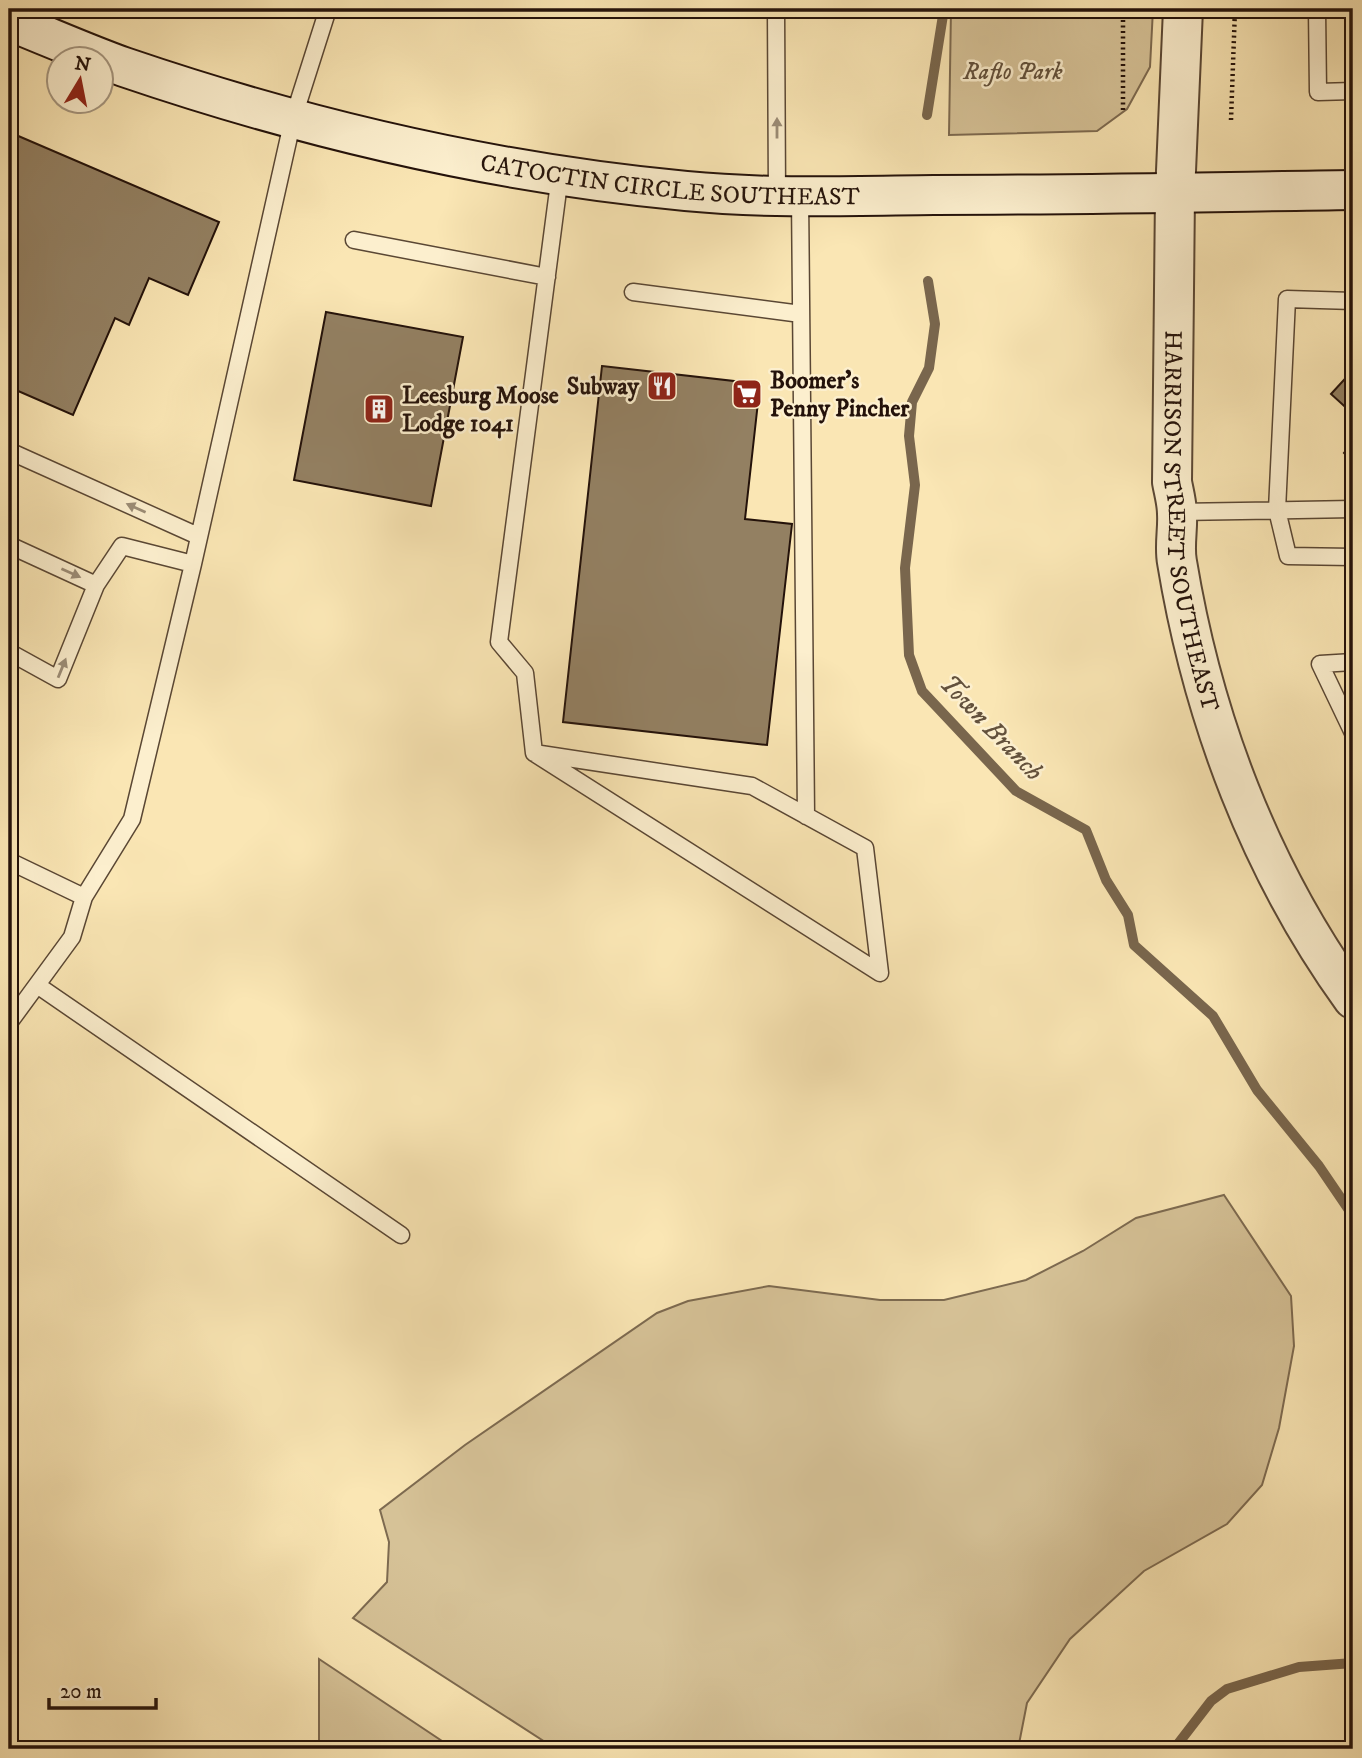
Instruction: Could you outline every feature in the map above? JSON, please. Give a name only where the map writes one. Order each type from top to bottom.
[{"type":"main road","name":"HARRISON STREET SOUTHEAST","points":[[1183,9],[1175,194],[1172,482],[1177,512],[1176,558],[1189,628],[1210,708],[1250,818],[1305,927],[1353,999]]},
{"type":"main road","name":"CATOCTIN CIRCLE SOUTHEAST","points":[[9,21],[121,65],[293,119],[438,155],[560,175],[689,191],[788,196],[1175,194],[1353,190]]},
{"type":"lane","points":[[9,1023],[72,937],[84,897],[132,819],[193,564],[293,119],[328,9]]},
{"type":"lane","points":[[776,9],[788,196],[801,314],[806,816]]},
{"type":"lane","points":[[1317,9],[1318,92],[1353,91]]},
{"type":"lane","points":[[534,753],[524,673],[499,642],[560,175]]},
{"type":"lane","points":[[354,240],[547,277]]},
{"type":"lane","points":[[633,292],[801,314]]},
{"type":"lane","points":[[1353,301],[1287,299],[1277,510],[1288,556],[1353,557]]},
{"type":"lane","points":[[9,451],[198,536]]},
{"type":"lane","points":[[1330,509],[1353,503]]},
{"type":"lane","points":[[1177,512],[1353,509]]},
{"type":"lane","points":[[9,545],[96,585]]},
{"type":"lane","points":[[9,652],[58,680],[96,585],[122,545],[193,564]]},
{"type":"lane","points":[[1353,663],[1320,664],[1353,733]]},
{"type":"lane","points":[[534,753],[752,786],[865,848],[880,973],[534,753]]},
{"type":"lane","points":[[9,861],[84,897]]},
{"type":"lane","points":[[37,985],[401,1235]]},
{"type":"path","points":[[1122,9],[1122,112]]},
{"type":"path","points":[[1231,120],[1235,9]]},
{"type":"green space","name":"Raflo Park","points":[[951,9],[1153,9],[1150,67],[1127,109],[1097,131],[949,135]]},
{"type":"green space","points":[[1224,1195],[1291,1296],[1294,1346],[1279,1428],[1262,1485],[1227,1524],[1144,1571],[1070,1639],[1027,1703],[1018,1749],[556,1749],[353,1618],[387,1582],[389,1542],[380,1510],[465,1445],[657,1313],[688,1301],[769,1286],[880,1300],[944,1300],[1026,1280],[1083,1251],[1136,1218]]},
{"type":"green space","points":[[319,1659],[454,1749],[319,1749]]},
{"type":"building","points":[[508,9],[586,9],[508,15]]},
{"type":"building","points":[[9,132],[219,222],[188,295],[149,278],[129,325],[115,318],[73,415],[9,387]]},
{"type":"building","name":"Leesburg Moose Lodge 1041","points":[[326,312],[463,337],[431,506],[294,480]]},
{"type":"building","points":[[602,366],[760,384],[745,519],[792,524],[767,745],[563,722]]},
{"type":"building","points":[[1353,370],[1353,414],[1331,394]]},
{"type":"building","points":[[1353,442],[1353,462],[1344,453]]},
{"type":"waterway","name":"Town Branch","points":[[927,115],[944,9]]},
{"type":"waterway","name":"Town Branch","points":[[928,281],[935,324],[929,368],[912,402],[909,436],[915,485],[905,568],[909,655],[922,691],[1016,791],[1086,830],[1106,880],[1128,915],[1134,945],[1213,1016],[1257,1090],[1319,1166],[1353,1216]]},
{"type":"waterway","points":[[1174,1749],[1211,1701],[1227,1689],[1299,1667],[1353,1663]]},
{"type":"place","name":"Subway","points":[[662,386]]},
{"type":"place","name":"Boomer's Penny Pincher","points":[[747,394]]},
{"type":"place","name":"Leesburg Moose Lodge 1041","points":[[379,409]]}]
